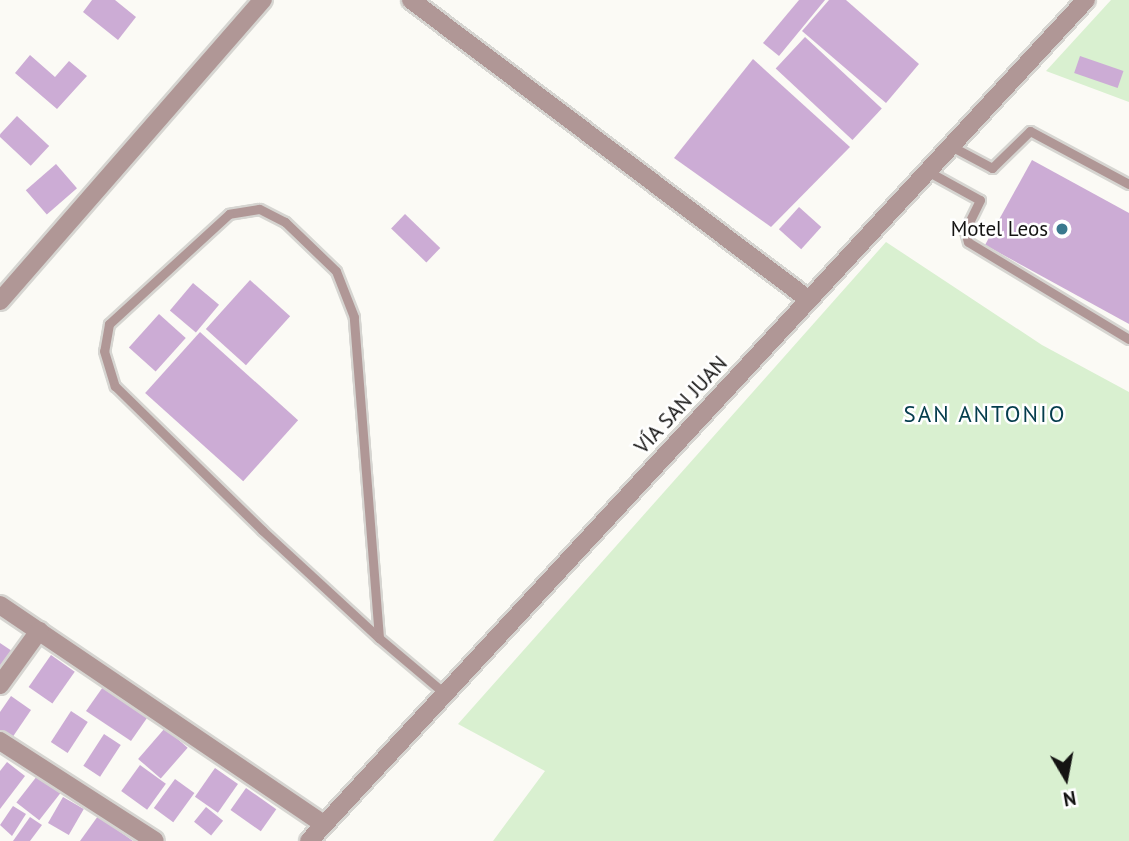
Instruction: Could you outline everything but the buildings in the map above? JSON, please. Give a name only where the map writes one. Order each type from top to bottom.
[{"type":"street","points":[[0,301],[263,0]]},
{"type":"street","points":[[411,0],[809,300]]},
{"type":"street","name":"VÍA SAN JUAN","points":[[309,841],[929,172],[949,145],[1086,0]]},
{"type":"street","points":[[0,604],[324,824]]},
{"type":"street","points":[[0,685],[39,631]]},
{"type":"street","points":[[0,741],[155,841]]},
{"type":"lane","points":[[949,145],[992,168],[1030,131],[1129,184]]},
{"type":"lane","points":[[929,172],[980,200],[965,231],[968,242],[1129,339]]},
{"type":"lane","points":[[379,638],[354,317],[335,271],[285,222],[259,209],[229,214],[108,324],[104,351],[115,386],[379,638],[444,693]]},
{"type":"green space","points":[[1111,0],[1129,0],[1129,102],[1046,71]]},
{"type":"green space","points":[[886,242],[1042,345],[1129,392],[1129,841],[493,841],[545,771],[458,724]]},
{"type":"place","name":"Motel Leos","points":[[1062,229]]},
{"type":"district","name":"SAN ANTONIO","points":[[985,414]]}]
